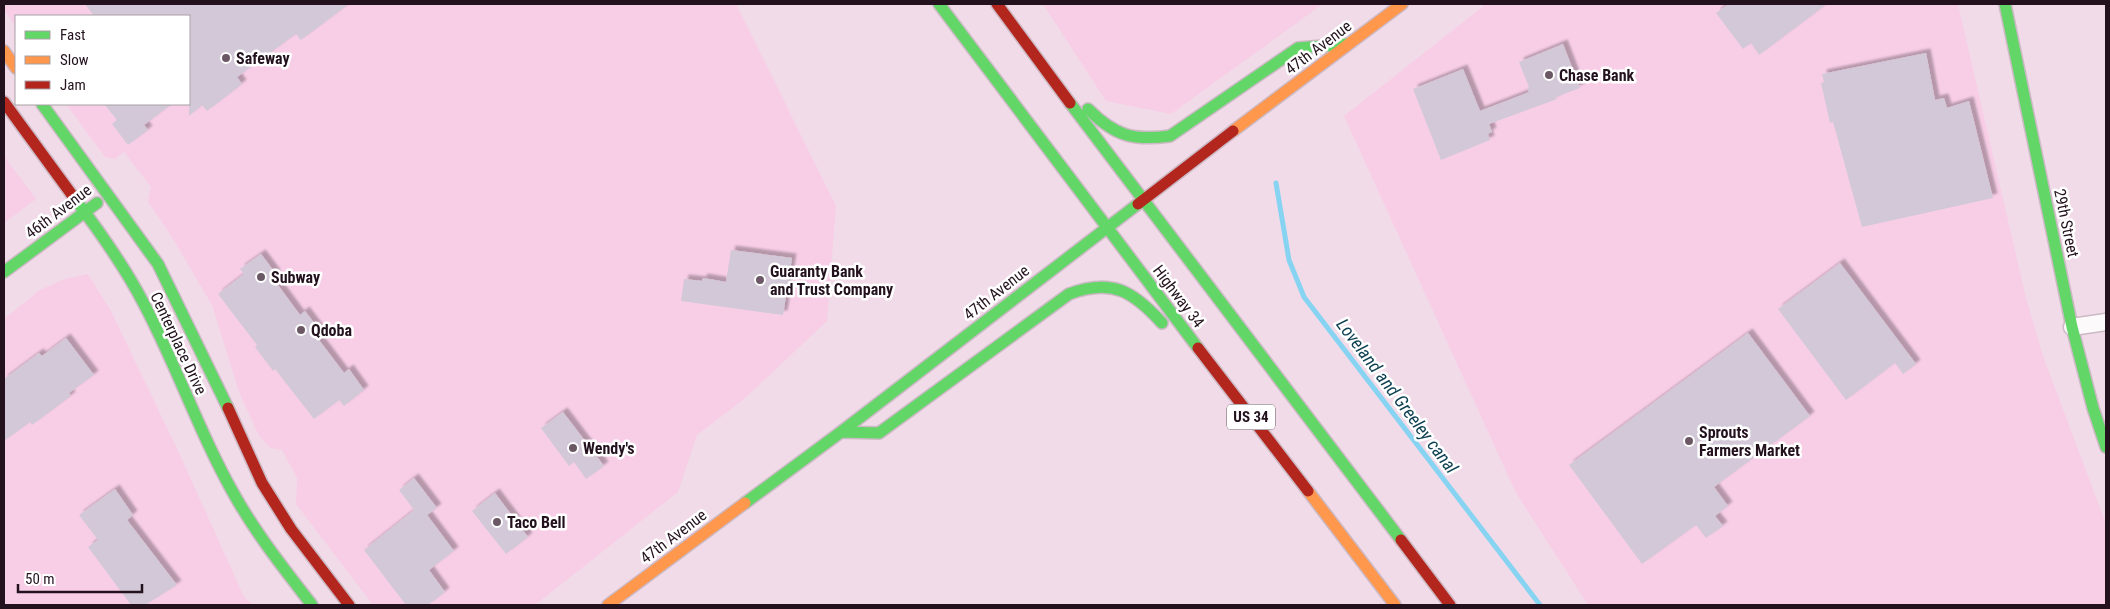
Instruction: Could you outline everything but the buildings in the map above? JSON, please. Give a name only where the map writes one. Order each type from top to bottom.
[{"type":"main road","name":"Highway 34","points":[[939,4],[1106,228],[1395,605]]},
{"type":"main road","name":"Highway 34","points":[[997,4],[1142,200],[1450,605]]},
{"type":"main road","points":[[997,4],[1089,111],[1108,128],[1125,137],[1151,139],[1170,136],[1298,48],[1348,44]]},
{"type":"main road","name":"47th Avenue","points":[[608,605],[841,432],[1142,200],[1402,4]]},
{"type":"main road","name":"29th Street","points":[[2004,4],[2072,327],[2093,408],[2106,447]]},
{"type":"main road","points":[[4,51],[15,67]]},
{"type":"main road","name":"Centerplace Drive","points":[[4,102],[85,212],[131,280],[145,305],[194,413],[235,496],[264,541],[312,605]]},
{"type":"main road","name":"Centerplace Drive","points":[[43,105],[158,264],[200,348],[262,483],[290,529],[349,605]]},
{"type":"main road","name":"46th Avenue","points":[[4,272],[108,194]]},
{"type":"main road","points":[[841,432],[879,433],[1069,294],[1082,288],[1105,285],[1124,291],[1142,302],[1174,336],[1311,496]]},
{"type":"street","points":[[2072,327],[2106,322]]},
{"type":"shaded area","points":[[4,4],[736,4],[836,206],[827,321],[743,400],[697,435],[678,492],[535,605],[373,605],[296,504],[297,478],[282,450],[270,448],[259,436],[239,392],[212,305],[170,234],[148,202],[151,187],[124,152],[115,159],[105,157],[67,105],[190,105],[190,15],[15,15],[15,32],[14,24],[4,10]]},
{"type":"shaded area","points":[[1043,4],[1323,4],[1171,114],[1106,101]]},
{"type":"shaded area","points":[[1486,4],[1958,4],[2026,298],[2043,356],[2106,524],[2106,605],[1588,605],[1516,493],[1344,116]]},
{"type":"shaded area","points":[[4,156],[36,199],[4,223]]},
{"type":"shaded area","points":[[88,274],[111,311],[180,455],[244,597],[253,605],[4,605],[4,319],[40,290],[65,279]]},
{"type":"waterway","name":"Loveland and Greeley canal","points":[[1276,183],[1289,260],[1304,297],[1540,605]]},
{"type":"traffic: fast","points":[[939,4],[1198,348]]},
{"type":"traffic: fast","points":[[2005,4],[2072,327],[2093,408],[2106,447]]},
{"type":"traffic: fast","points":[[1088,109],[1107,125],[1125,134],[1145,138],[1170,136],[1298,48],[1348,44]]},
{"type":"traffic: fast","points":[[1070,103],[1401,540]]},
{"type":"traffic: fast","points":[[43,105],[158,264],[228,408]]},
{"type":"traffic: fast","points":[[75,199],[112,250],[137,290],[222,473],[235,496],[262,538],[312,605]]},
{"type":"traffic: fast","points":[[4,272],[97,203]]},
{"type":"traffic: fast","points":[[745,503],[841,432],[1138,204]]},
{"type":"traffic: fast","points":[[841,432],[879,433],[1069,294],[1098,287],[1121,291],[1141,303],[1162,323]]},
{"type":"traffic: slow","points":[[1233,131],[1402,4]]},
{"type":"traffic: slow","points":[[4,51],[15,67]]},
{"type":"traffic: slow","points":[[1308,491],[1395,605]]},
{"type":"traffic: slow","points":[[608,605],[745,503]]},
{"type":"traffic: jam","points":[[997,4],[1070,103]]},
{"type":"traffic: jam","points":[[4,102],[75,199]]},
{"type":"traffic: jam","points":[[1138,204],[1233,131]]},
{"type":"traffic: jam","points":[[1198,348],[1308,491]]},
{"type":"traffic: jam","points":[[228,408],[262,483],[291,529],[349,605]]},
{"type":"traffic: jam","points":[[1401,540],[1450,605]]},
{"type":"place","name":"Safeway","points":[[226,58]]},
{"type":"place","name":"Chase Bank","points":[[1549,75]]},
{"type":"place","name":"Subway","points":[[261,277]]},
{"type":"place","name":"Guaranty Bank and Trust Company","points":[[760,280]]},
{"type":"place","name":"Qdoba","points":[[301,330]]},
{"type":"place","name":"Sprouts Farmers Market","points":[[1689,441]]},
{"type":"place","name":"Wendy's","points":[[573,448]]},
{"type":"place","name":"Taco Bell","points":[[497,522]]}]
